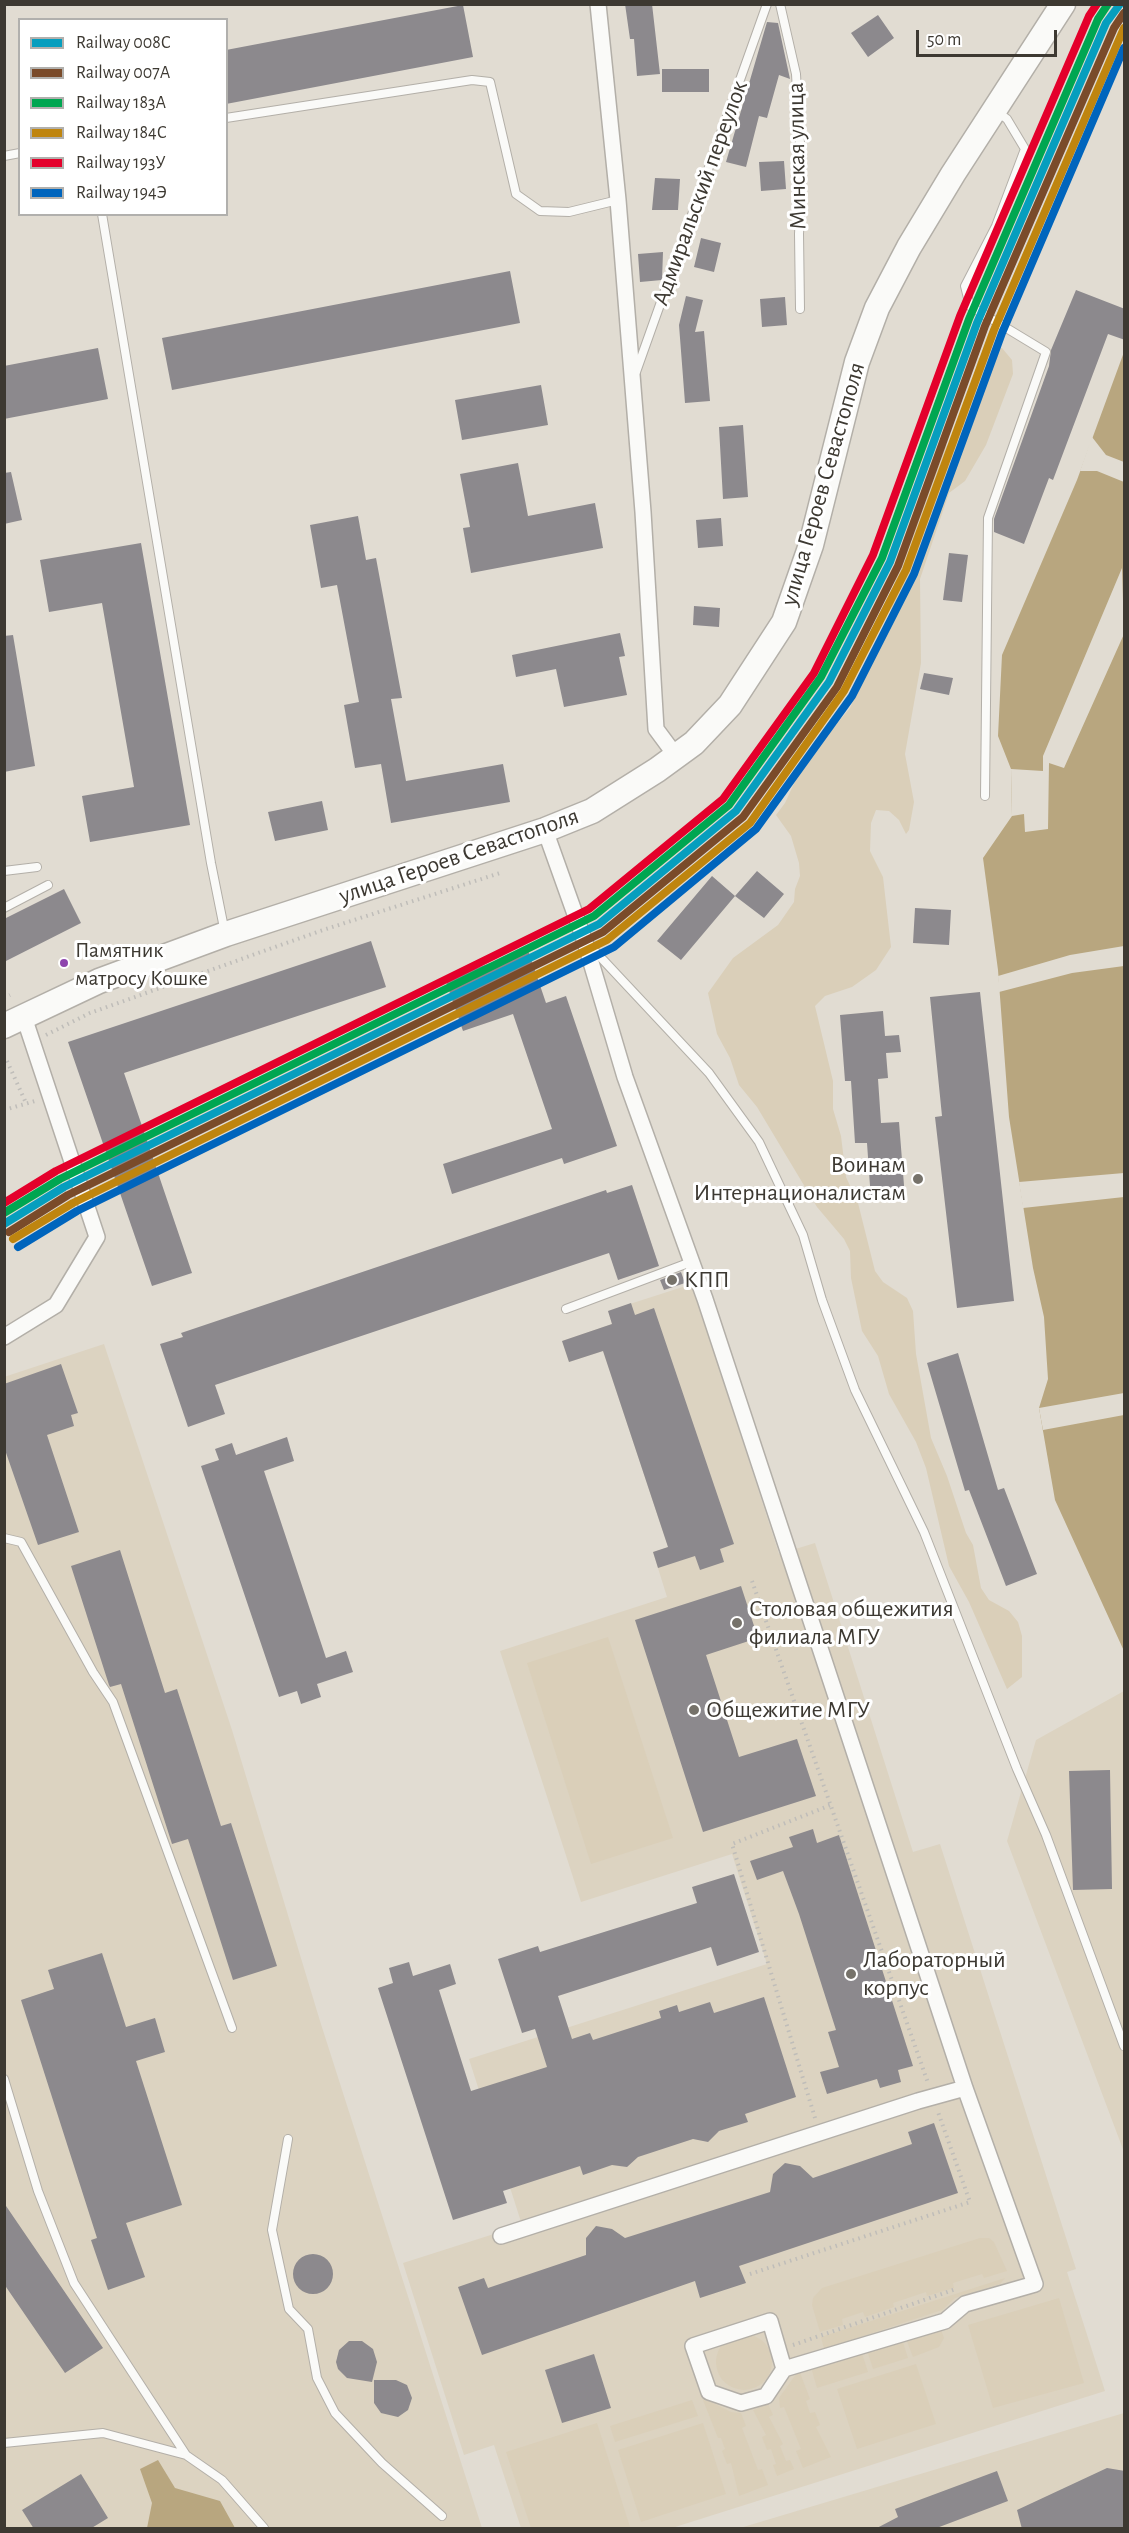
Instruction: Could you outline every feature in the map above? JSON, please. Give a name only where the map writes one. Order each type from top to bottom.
[{"type":"main road","name":"улица Героев Севастополя","points":[[14,1022],[99,981],[226,934],[545,830],[592,811],[694,743],[730,705],[784,622],[811,545],[857,362],[877,308],[909,248],[1063,4]]},
{"type":"street","points":[[598,4],[618,200],[633,382],[656,729],[676,756]]},
{"type":"street","points":[[545,830],[585,942],[625,1077],[705,1299],[965,2088],[1035,2284],[965,2304],[945,2321],[784,2369],[766,2396],[741,2403],[709,2392],[693,2346],[770,2320],[784,2369]]},
{"type":"street","points":[[4,1337],[56,1305],[96,1237],[32,1041],[14,1022]]},
{"type":"street","points":[[501,2236],[965,2088]]},
{"type":"lane","name":"Адмиральский переулок","points":[[633,382],[767,4]]},
{"type":"lane","name":"Минская улица","points":[[780,4],[796,74],[802,177],[799,234],[800,309]]},
{"type":"lane","points":[[228,118],[472,80],[490,82],[516,194],[540,211],[569,212],[618,200]]},
{"type":"lane","points":[[985,796],[988,518],[1046,352],[970,306],[965,286],[996,226],[1025,149],[1007,119],[995,110]]},
{"type":"lane","points":[[102,216],[209,853],[226,934]]},
{"type":"lane","points":[[4,871],[37,867]]},
{"type":"lane","points":[[4,908],[48,885]]},
{"type":"lane","points":[[585,942],[661,1025],[709,1072],[759,1142],[803,1235],[822,1300],[855,1390],[924,1532],[1017,1769],[1046,1835],[1125,2046]]},
{"type":"lane","points":[[566,1309],[691,1262]]},
{"type":"lane","points":[[4,1538],[21,1542],[93,1672],[113,1702],[232,2028]]},
{"type":"lane","points":[[4,2079],[38,2191],[74,2283],[186,2456]]},
{"type":"lane","points":[[288,2139],[272,2230],[289,2309],[308,2330],[317,2378],[335,2414],[382,2463],[442,2516]]},
{"type":"lane","points":[[4,2443],[103,2433],[186,2456],[222,2480],[264,2529]]},
{"type":"path","points":[[32,1041],[90,1013],[320,931],[500,873]]},
{"type":"path","points":[[7,1062],[26,1103]]},
{"type":"path","points":[[4,1110],[50,1096]]},
{"type":"path","points":[[750,2274],[970,2202],[752,1581]]},
{"type":"path","points":[[819,2133],[732,1844],[831,1805]]},
{"type":"path","points":[[778,2350],[958,2288]]},
{"type":"shaded area","points":[[1002,348],[1012,360],[1013,374],[986,445],[965,481],[949,493],[920,579],[921,663],[905,754],[914,802],[909,830],[906,834],[899,820],[889,811],[876,810],[871,823],[870,851],[883,877],[891,947],[876,970],[852,987],[825,996],[815,1006],[833,1081],[833,1109],[841,1136],[846,1177],[858,1203],[875,1271],[883,1282],[907,1298],[913,1311],[916,1354],[931,1438],[947,1476],[966,1533],[973,1545],[981,1588],[989,1600],[1009,1611],[1018,1622],[1022,1636],[1022,1677],[1007,1689],[969,1602],[949,1566],[926,1468],[916,1442],[889,1394],[878,1356],[862,1331],[851,1278],[850,1251],[844,1239],[817,1207],[757,1107],[739,1085],[730,1058],[717,1034],[708,993],[733,958],[778,925],[794,902],[795,889],[800,876],[799,863],[791,836],[776,815],[785,803],[803,764],[850,708],[891,610],[897,562],[917,505],[941,451],[956,436],[967,409],[978,359],[989,350]]},
{"type":"shaded area","points":[[1124,352],[1124,1651],[1055,1500],[1039,1408],[1048,1379],[1044,1317],[1033,1268],[1009,1117],[998,970],[983,858],[1012,816],[1011,769],[998,736],[1002,655],[1077,480]]},
{"type":"shaded area","points":[[692,1284],[779,1554],[815,1543],[913,1852],[940,1844],[1076,2269],[1067,2272],[1105,2391],[672,2528],[521,2528],[494,2445],[464,2455],[403,2263],[522,2225],[469,2059],[767,1964],[732,1854],[581,1902],[500,1651],[667,1597],[653,1552],[668,1547],[603,1351],[569,1362],[562,1341],[612,1324],[608,1311]]},
{"type":"shaded area","points":[[104,1344],[232,1730],[320,2021],[482,2528],[5,2528],[4,1377]]},
{"type":"shaded area","points":[[608,1637],[673,1838],[591,1864],[527,1663]]},
{"type":"shaded area","points":[[1124,1691],[1124,2152],[1007,1841],[1036,1740]]},
{"type":"shaded area","points":[[980,2238],[989,2238],[994,2242],[1007,2271],[984,2278],[982,2274],[953,2283],[954,2288],[927,2296],[926,2292],[893,2303],[894,2307],[865,2317],[863,2312],[842,2319],[843,2325],[820,2332],[812,2305],[813,2298],[822,2288]]},
{"type":"shaded area","points":[[1005,2278],[1000,2284],[955,2298],[942,2310],[824,2349],[821,2337]]},
{"type":"shaded area","points":[[1059,2298],[1084,2383],[993,2408],[968,2325]]},
{"type":"shaded area","points":[[941,2330],[944,2338],[939,2347],[913,2357],[905,2336]]},
{"type":"shaded area","points":[[744,2334],[759,2339],[767,2347],[772,2362],[767,2377],[759,2385],[744,2390],[729,2385],[721,2377],[716,2362],[721,2347],[729,2339]]},
{"type":"shaded area","points":[[901,2336],[908,2358],[873,2369],[866,2347]]},
{"type":"shaded area","points":[[861,2350],[868,2372],[817,2388],[811,2367]]},
{"type":"shaded area","points":[[916,2364],[936,2424],[857,2449],[837,2389]]},
{"type":"shaded area","points":[[799,2370],[810,2399],[806,2401],[810,2413],[815,2412],[820,2425],[816,2427],[831,2457],[803,2468],[796,2451],[801,2449],[784,2407],[780,2408],[779,2398]]},
{"type":"shaded area","points":[[692,2400],[698,2416],[615,2442],[610,2426]]},
{"type":"shaded area","points":[[703,2400],[731,2412],[741,2413],[746,2426],[742,2428],[758,2470],[762,2469],[768,2485],[739,2496],[731,2463],[727,2464],[722,2451],[725,2449],[721,2438],[718,2438]]},
{"type":"shaded area","points":[[768,2404],[773,2415],[769,2417],[783,2444],[780,2446],[786,2461],[790,2460],[794,2469],[777,2476],[771,2449],[767,2450],[762,2437],[766,2435],[753,2410]]},
{"type":"shaded area","points":[[1124,2413],[1124,2528],[740,2528]]},
{"type":"shaded area","points":[[597,2423],[630,2527],[531,2528],[506,2452]]},
{"type":"shaded area","points":[[703,2423],[726,2494],[641,2522],[618,2450]]},
{"type":"shaded area","points":[[158,2460],[175,2488],[220,2501],[235,2528],[147,2528],[152,2503],[140,2469]]},
{"type":"pier","points":[[1092,437],[1106,455],[1124,462],[1124,482],[1097,471],[1080,471]]},
{"type":"pier","points":[[1122,568],[1124,634],[1064,768],[1049,763],[1048,829],[1025,832],[1024,814],[1012,816],[1011,769],[1043,771],[1043,756]]},
{"type":"pier","points":[[1124,946],[1124,966],[1072,973],[999,992],[998,976],[1070,955]]},
{"type":"pier","points":[[1124,1173],[1124,1197],[1023,1208],[1019,1182]]},
{"type":"pier","points":[[1124,1393],[1124,1415],[1043,1430],[1039,1408]]},
{"type":"building","points":[[625,4],[652,4],[660,74],[637,76],[634,39],[630,39]]},
{"type":"building","points":[[463,5],[473,57],[228,104],[228,50]]},
{"type":"building","points":[[878,15],[894,38],[868,57],[851,33]]},
{"type":"building","points":[[767,22],[778,23],[790,79],[779,75],[767,118],[759,116],[746,167],[726,162]]},
{"type":"building","points":[[662,69],[709,69],[709,92],[662,92]]},
{"type":"building","points":[[784,161],[786,189],[761,191],[759,162]]},
{"type":"building","points":[[655,178],[680,179],[678,210],[652,210]]},
{"type":"building","points":[[701,238],[721,243],[714,272],[694,267]]},
{"type":"building","points":[[663,252],[662,280],[640,282],[638,254]]},
{"type":"building","points":[[510,271],[520,323],[172,390],[162,338]]},
{"type":"building","points":[[1076,290],[1125,309],[1125,340],[1108,334],[1053,480],[1049,478],[1024,544],[994,532],[994,519],[1049,366],[1051,350]]},
{"type":"building","points":[[686,296],[703,300],[695,332],[704,331],[710,401],[685,403],[679,325]]},
{"type":"building","points":[[785,297],[787,325],[762,327],[760,299]]},
{"type":"building","points":[[98,348],[108,399],[4,419],[4,366]]},
{"type":"building","points":[[541,385],[548,425],[462,440],[455,400]]},
{"type":"building","points":[[743,425],[748,497],[723,499],[719,427]]},
{"type":"building","points":[[518,463],[528,516],[595,503],[603,548],[471,573],[463,528],[470,527],[460,474]]},
{"type":"building","points":[[11,472],[22,520],[4,524],[4,473]]},
{"type":"building","points":[[358,516],[366,560],[376,558],[402,698],[391,699],[406,781],[503,764],[510,802],[391,823],[381,764],[355,768],[344,705],[359,702],[337,585],[321,588],[310,525]]},
{"type":"building","points":[[721,518],[723,546],[698,548],[696,520]]},
{"type":"building","points":[[141,543],[190,825],[90,842],[82,796],[134,787],[102,603],[49,612],[40,560]]},
{"type":"building","points":[[949,553],[968,555],[962,602],[943,600]]},
{"type":"building","points":[[694,606],[720,608],[719,627],[693,625]]},
{"type":"building","points":[[620,633],[625,656],[619,657],[627,695],[564,707],[556,669],[516,677],[512,655]]},
{"type":"building","points":[[13,635],[35,766],[4,772],[4,636]]},
{"type":"building","points":[[924,673],[953,678],[949,695],[920,689]]},
{"type":"building","points":[[322,801],[328,830],[275,841],[268,812]]},
{"type":"building","points":[[757,871],[784,894],[764,918],[735,896]]},
{"type":"building","points":[[712,876],[735,896],[681,960],[657,941]]},
{"type":"building","points":[[64,889],[81,923],[4,962],[4,919]]},
{"type":"building","points":[[915,908],[951,910],[949,945],[913,943]]},
{"type":"building","points":[[371,941],[386,987],[124,1073],[192,1273],[152,1286],[68,1042]]},
{"type":"building","points":[[528,950],[546,1003],[566,996],[617,1146],[564,1164],[562,1158],[452,1194],[443,1164],[552,1129],[513,1014],[463,1031],[445,979]]},
{"type":"building","points":[[980,992],[1014,1301],[957,1308],[935,1117],[942,1116],[930,997]]},
{"type":"building","points":[[883,1011],[885,1036],[899,1035],[901,1052],[886,1053],[888,1078],[878,1079],[881,1123],[899,1122],[905,1198],[871,1200],[867,1143],[855,1143],[851,1081],[845,1081],[840,1015]]},
{"type":"building","points":[[632,1185],[659,1266],[618,1280],[609,1253],[215,1385],[225,1414],[188,1427],[160,1344],[183,1337],[181,1333],[606,1190],[607,1193]]},
{"type":"building","name":"КПП","points":[[681,1272],[685,1283],[664,1290],[660,1280]]},
{"type":"building","points":[[631,1303],[635,1315],[654,1308],[734,1544],[720,1549],[724,1562],[700,1570],[695,1556],[658,1568],[653,1552],[668,1547],[603,1351],[569,1362],[562,1341],[612,1324],[608,1311]]},
{"type":"building","points":[[958,1353],[998,1490],[1004,1488],[1037,1574],[1006,1586],[969,1490],[965,1491],[927,1363]]},
{"type":"building","points":[[61,1364],[78,1413],[71,1415],[74,1426],[47,1435],[79,1532],[38,1545],[4,1447],[4,1384]]},
{"type":"building","points":[[287,1437],[294,1461],[264,1471],[326,1658],[346,1651],[353,1672],[317,1684],[321,1697],[301,1704],[297,1691],[279,1697],[201,1466],[219,1460],[215,1449],[232,1443],[236,1455]]},
{"type":"building","points":[[120,1550],[165,1693],[177,1689],[221,1826],[231,1823],[277,1966],[233,1980],[188,1839],[172,1844],[121,1684],[110,1687],[109,1685],[71,1566]]},
{"type":"building","name":"Общежитие МГУ","points":[[741,1586],[758,1638],[706,1655],[739,1757],[797,1739],[816,1796],[703,1832],[635,1620]]},
{"type":"building","points":[[1110,1770],[1112,1889],[1073,1890],[1069,1771]]},
{"type":"building","name":"Лабораторный корпус","points":[[813,1829],[817,1843],[839,1835],[913,2066],[898,2070],[901,2082],[880,2088],[877,2079],[827,2094],[820,2072],[839,2067],[828,2032],[836,2030],[799,1914],[783,1871],[757,1880],[750,1861],[793,1847],[789,1837]]},
{"type":"building","points":[[734,1874],[759,1952],[717,1966],[711,1947],[558,1996],[572,2039],[590,2033],[593,2040],[661,2018],[659,2011],[677,2005],[679,2012],[710,2002],[714,2013],[764,1997],[796,2097],[745,2114],[748,2122],[719,2131],[708,2142],[693,2139],[638,2157],[627,2167],[612,2165],[583,2175],[580,2166],[503,2191],[507,2203],[453,2220],[378,1988],[393,1983],[389,1968],[409,1962],[413,1976],[450,1964],[456,1984],[439,1990],[471,2091],[547,2067],[535,2029],[522,2033],[498,1959],[538,1946],[540,1952],[697,1903],[692,1887]]},
{"type":"building","points":[[102,1953],[126,2027],[155,2018],[165,2052],[136,2061],[182,2205],[126,2223],[145,2277],[108,2290],[91,2240],[97,2238],[21,2000],[54,1989],[48,1970]]},
{"type":"building","points":[[934,2123],[958,2193],[739,2266],[746,2283],[700,2298],[695,2281],[482,2355],[458,2287],[484,2278],[488,2288],[586,2255],[586,2238],[596,2226],[612,2229],[625,2238],[770,2192],[773,2174],[785,2163],[800,2166],[813,2178],[912,2144],[908,2132]]},
{"type":"building","points":[[4,2203],[103,2348],[65,2373],[4,2284]]},
{"type":"building","points":[[313,2254],[327,2260],[333,2274],[327,2288],[313,2294],[299,2288],[293,2274],[299,2260]]},
{"type":"building","points":[[349,2341],[362,2341],[373,2349],[377,2362],[372,2382],[347,2378],[338,2369],[336,2362],[339,2350]]},
{"type":"building","points":[[594,2354],[611,2408],[562,2423],[545,2370]]},
{"type":"building","points":[[374,2380],[396,2380],[407,2385],[412,2398],[408,2410],[398,2417],[381,2413],[374,2403]]},
{"type":"building","points":[[1107,2468],[1125,2471],[1125,2529],[1022,2529],[1017,2510]]},
{"type":"building","points":[[997,2471],[1008,2501],[934,2529],[875,2529],[898,2517],[895,2509]]},
{"type":"building","points":[[81,2474],[108,2518],[90,2529],[34,2529],[22,2510]]},
{"type":"rail line","name":"193У","points":[[4,1203],[56,1171],[589,909],[723,799],[814,673],[873,555],[960,316],[1089,16],[1097,4]]},
{"type":"rail line","name":"183А","points":[[4,1213],[60,1179],[594,916],[729,805],[821,677],[882,558],[969,319],[1098,19],[1108,4]]},
{"type":"rail line","name":"008С","points":[[4,1224],[64,1187],[599,924],[736,811],[829,682],[890,562],[977,323],[1106,23],[1120,4]]},
{"type":"rail line","name":"007А","points":[[9,1232],[68,1195],[603,932],[743,817],[837,687],[898,566],[985,326],[1114,28],[1124,13]]},
{"type":"rail line","name":"184С","points":[[13,1239],[73,1203],[607,940],[750,823],[844,691],[906,570],[994,330],[1124,28]]},
{"type":"rail line","name":"194Э","points":[[18,1247],[77,1211],[614,947],[756,829],[852,696],[914,574],[1002,333],[1124,48]]},
{"type":"place","name":"Памятник матросу Кошке","points":[[64,963]]},
{"type":"place","name":"Воинам Интернационалистам","points":[[918,1179]]},
{"type":"place","name":"КПП","points":[[672,1280]]},
{"type":"place","name":"Столовая общежития филиала МГУ","points":[[737,1623]]},
{"type":"place","name":"Общежитие МГУ","points":[[694,1710]]},
{"type":"place","name":"Лабораторный корпус","points":[[851,1974]]}]
